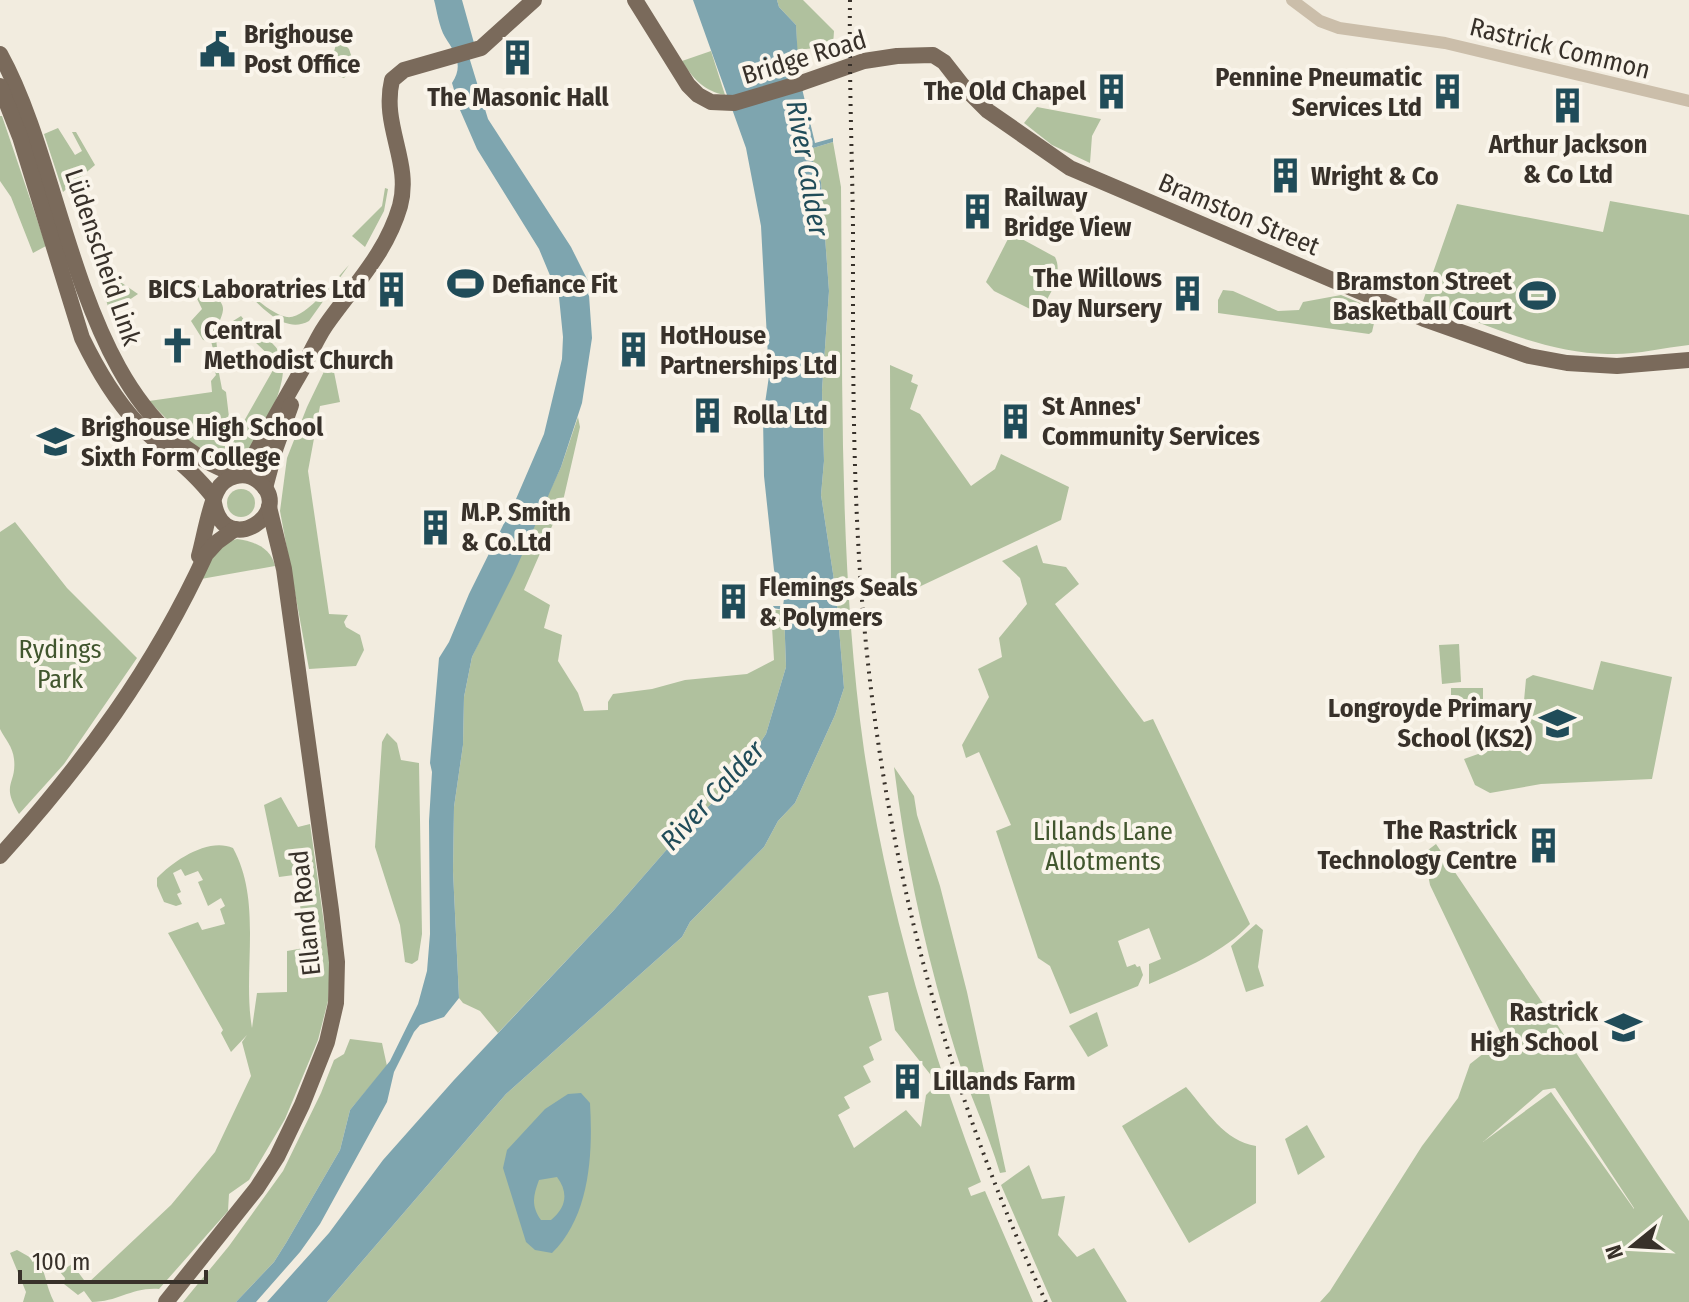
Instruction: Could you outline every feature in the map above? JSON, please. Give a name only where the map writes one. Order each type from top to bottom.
[{"type":"main road","points":[[241,475],[325,326],[368,273],[384,247],[400,205],[403,186],[400,154],[388,115],[392,80],[404,70],[469,53],[487,44],[534,0]]},
{"type":"main road","name":"Bridge Road","points":[[635,0],[688,85],[704,99],[734,103],[877,58],[921,54],[933,55],[944,62]]},
{"type":"main road","name":"Lüdenscheid Link","points":[[0,54],[28,114],[84,289],[113,360],[130,387],[170,432],[215,468],[241,475]]},
{"type":"main road","name":"Bramston Street","points":[[944,62],[988,111],[1070,168],[1424,319],[1529,356],[1567,363],[1617,366],[1689,360]]},
{"type":"main road","name":"Lüdenscheid Link","points":[[0,86],[20,137],[82,338],[93,362],[137,423],[200,480],[214,500]]},
{"type":"main road","points":[[0,856],[80,763],[120,708],[148,666],[212,546],[266,516],[269,507],[265,488],[276,447],[310,354]]},
{"type":"main road","points":[[191,585],[214,500],[222,483],[241,475],[252,477],[265,488]]},
{"type":"main road","points":[[214,500],[220,520],[266,542],[284,569]]},
{"type":"main road","name":"Elland Road","points":[[166,1302],[236,1216],[277,1157],[321,1058],[336,1003],[338,979],[334,935],[284,569],[269,507]]},
{"type":"street","name":"Rastrick Common","points":[[1292,0],[1327,24],[1348,30],[1445,43],[1689,101]]},
{"type":"green space","points":[[777,0],[803,0],[834,31],[833,46],[797,50],[796,25],[779,7]]},
{"type":"green space","points":[[340,40],[349,49],[355,67],[344,78],[333,74],[330,68],[336,44]]},
{"type":"green space","points":[[711,51],[725,95],[711,91],[700,83],[682,61]]},
{"type":"green space","points":[[1037,107],[1101,119],[1092,136],[1090,163],[1052,145],[1024,123]]},
{"type":"green space","points":[[0,116],[46,246],[33,253],[11,197],[0,181]]},
{"type":"green space","points":[[58,128],[75,155],[82,151],[72,132],[76,132],[95,165],[63,192],[44,134]]},
{"type":"green space","points":[[833,142],[841,187],[846,540],[856,680],[873,805],[897,915],[926,1023],[981,1182],[968,1188],[971,1196],[985,1191],[1033,1302],[327,1302],[506,1094],[682,937],[690,922],[764,847],[778,821],[795,803],[835,715],[844,688],[836,593],[821,495],[824,461],[822,390],[829,291],[821,182],[812,159],[813,148]],"holes":[[[888,992],[895,1030],[930,1074],[932,1089],[926,1095],[921,1127],[906,1110],[854,1148],[838,1115],[850,1108],[844,1097],[871,1082],[863,1066],[874,1060],[869,1047],[882,1040],[868,996]]]},
{"type":"green space","points":[[385,188],[388,189],[384,211],[365,247],[352,236],[382,206]]},
{"type":"green space","points":[[1610,201],[1689,215],[1689,345],[1629,353],[1584,352],[1537,343],[1423,301],[1457,204],[1603,232]]},
{"type":"green space","points":[[1011,233],[1055,257],[1056,278],[1038,313],[994,291],[986,282]]},
{"type":"green space","points":[[349,265],[309,321],[300,324],[282,322],[265,311],[244,290],[276,313],[294,316],[320,297]]},
{"type":"green space","points":[[97,270],[103,270],[138,294],[110,313]]},
{"type":"green space","points":[[189,282],[210,292],[223,305],[216,331],[216,361],[211,341],[203,340],[191,321],[202,309]]},
{"type":"green space","points":[[1223,290],[1233,291],[1278,311],[1299,310],[1303,302],[1341,295],[1377,310],[1369,334],[1218,313],[1218,300]]},
{"type":"green space","points":[[241,316],[274,345],[283,362],[279,393],[241,471],[199,452],[149,401],[212,392],[211,381],[216,375],[214,369],[218,368],[222,389],[226,392],[231,434],[232,438],[235,437],[277,363],[233,321]]},
{"type":"green space","points":[[331,357],[340,402],[320,406],[308,471],[329,614],[348,615],[344,622],[346,627],[360,635],[364,650],[356,666],[309,669],[280,511],[287,458]]},
{"type":"green space","points":[[890,365],[913,375],[911,382],[918,385],[910,409],[920,414],[971,486],[995,469],[1001,454],[1069,487],[1061,520],[904,594],[891,588]]},
{"type":"green space","points":[[578,417],[580,427],[563,501],[524,590],[550,605],[544,628],[562,635],[558,661],[578,693],[584,711],[608,710],[613,694],[652,689],[685,680],[747,674],[774,660],[771,610],[784,610],[786,667],[766,734],[732,785],[689,824],[614,910],[498,1033],[480,1011],[459,998],[453,871],[454,807],[463,745],[464,697],[472,657],[561,467]]},
{"type":"green space","points":[[241,489],[251,493],[255,503],[251,513],[241,517],[231,513],[227,503],[231,493]]},
{"type":"green space","name":"Rydings Park","points":[[15,522],[67,588],[137,658],[64,764],[19,814],[10,790],[13,755],[0,729],[0,532]]},
{"type":"green space","points":[[237,539],[261,546],[270,554],[275,566],[201,579],[214,554]]},
{"type":"green space","name":"Lillands Lane Allotments","points":[[1037,545],[1043,563],[1066,567],[1079,584],[1055,604],[1144,722],[1153,719],[1250,924],[1216,951],[1149,984],[1149,964],[1161,959],[1149,928],[1118,941],[1127,967],[1140,966],[1143,975],[1138,986],[1070,1014],[1050,966],[1038,958],[996,831],[1011,825],[979,752],[966,758],[962,745],[989,697],[978,669],[1002,657],[999,638],[1027,604],[1020,578],[1002,561]]},
{"type":"green space","points":[[1459,644],[1461,682],[1442,684],[1439,645]]},
{"type":"green space","points":[[1601,661],[1672,677],[1652,779],[1541,784],[1490,793],[1475,785],[1464,759],[1495,748],[1520,744],[1526,679],[1533,675],[1593,690]]},
{"type":"green space","points":[[1451,688],[1483,688],[1483,705],[1451,705]]},
{"type":"green space","points":[[387,733],[397,743],[401,760],[419,763],[422,934],[418,960],[412,964],[405,962],[400,925],[375,847],[382,742]]},
{"type":"green space","points":[[894,767],[914,796],[940,886],[967,992],[1006,1172],[1000,1173],[946,1018],[911,876]]},
{"type":"green space","points":[[281,797],[298,827],[310,824],[330,966],[328,1001],[318,1040],[285,1119],[249,1180],[229,1194],[228,1211],[159,1289],[141,1290],[92,1302],[84,1291],[78,1295],[64,1284],[65,1278],[60,1272],[72,1264],[87,1284],[171,1205],[215,1152],[251,1076],[242,1042],[247,1035],[231,1052],[221,1033],[223,1030],[168,933],[198,922],[202,930],[225,924],[220,909],[225,906],[221,898],[208,906],[198,882],[203,880],[198,871],[185,876],[181,869],[173,873],[181,892],[177,894],[182,904],[176,906],[164,902],[157,878],[192,852],[213,846],[233,848],[242,869],[250,914],[252,1028],[257,993],[287,992],[287,951],[304,948],[294,875],[279,877],[264,805]]},
{"type":"green space","points":[[1436,844],[1689,1221],[1689,1302],[1320,1302],[1422,1146],[1458,1098],[1470,1064],[1503,1038],[1430,885],[1424,853]],"holes":[[[1555,1088],[1634,1209],[1551,1092],[1483,1142],[1543,1090]]]},
{"type":"green space","points":[[1256,924],[1263,930],[1258,967],[1264,986],[1246,992],[1231,946]]},
{"type":"green space","points":[[1097,1012],[1108,1046],[1088,1057],[1069,1026]]},
{"type":"green space","points":[[350,1039],[382,1043],[387,1066],[350,1110],[340,1150],[274,1262],[236,1302],[183,1302],[229,1246],[283,1171],[334,1060],[344,1054]]},
{"type":"green space","points":[[1186,1087],[1225,1131],[1256,1146],[1256,1203],[1189,1243],[1122,1126]]},
{"type":"green space","points":[[1307,1125],[1325,1157],[1298,1175],[1285,1139]]},
{"type":"green space","points":[[1029,1165],[1042,1199],[1065,1196],[1058,1235],[1077,1257],[1094,1248],[1127,1302],[1052,1302],[1001,1185]]},
{"type":"green space","points":[[17,1250],[41,1267],[54,1302],[23,1302],[26,1292],[10,1253]]},
{"type":"water","points":[[434,0],[462,0],[474,43],[466,47],[488,119],[571,247],[588,281],[592,338],[582,403],[561,467],[514,573],[472,657],[464,697],[463,745],[454,807],[453,871],[459,998],[444,1017],[420,1025],[414,1032],[394,1072],[387,1102],[320,1224],[300,1252],[256,1302],[236,1302],[274,1262],[286,1243],[340,1150],[350,1110],[390,1061],[418,1004],[427,971],[430,934],[430,763],[439,658],[544,434],[562,359],[559,297],[539,249],[477,149],[460,110],[452,83],[456,77],[457,59],[441,29]]},
{"type":"water","name":"River Calder","points":[[693,0],[777,0],[779,7],[796,25],[799,76],[815,143],[833,138],[833,142],[813,148],[812,159],[821,182],[829,291],[822,390],[824,461],[821,495],[836,593],[844,688],[795,803],[778,821],[764,847],[690,922],[682,937],[506,1094],[327,1302],[267,1302],[329,1233],[383,1160],[454,1080],[614,910],[689,824],[732,785],[766,734],[786,667],[784,610],[773,608],[783,606],[784,599],[774,570],[764,476],[763,417],[769,376],[761,226],[746,148]]},
{"type":"water","points":[[581,1093],[590,1103],[589,1163],[582,1203],[565,1238],[552,1253],[535,1250],[526,1242],[503,1168],[507,1150],[545,1109],[568,1094]],"holes":[[[557,1177],[563,1189],[563,1205],[551,1220],[541,1220],[534,1201],[539,1180]]]},
{"type":"railway","points":[[850,0],[855,482],[865,634],[875,720],[906,892],[951,1059],[979,1142],[1046,1302]]},
{"type":"place","name":"Brighouse Post Office","points":[[218,49]]},
{"type":"place","name":"The Masonic Hall","points":[[518,58]]},
{"type":"place","name":"The Old Chapel","points":[[1112,91]]},
{"type":"place","name":"Pennine Pneumatic Services Ltd","points":[[1448,92]]},
{"type":"place","name":"Arthur Jackson & Co Ltd","points":[[1568,105]]},
{"type":"place","name":"Wright & Co","points":[[1285,176]]},
{"type":"place","name":"Railway Bridge View","points":[[978,212]]},
{"type":"place","name":"Defiance Fit","points":[[466,284]]},
{"type":"place","name":"BICS Laboratries Ltd","points":[[392,289]]},
{"type":"place","name":"The Willows Day Nursery","points":[[1188,293]]},
{"type":"place","name":"Bramston Street Basketball Court","points":[[1538,296]]},
{"type":"place","name":"Central Methodist Church","points":[[178,345]]},
{"type":"place","name":"HotHouse Partnerships Ltd","points":[[634,350]]},
{"type":"place","name":"Rolla Ltd","points":[[707,415]]},
{"type":"place","name":"St Annes' Community Services","points":[[1016,421]]},
{"type":"place","name":"Brighouse High School Sixth Form College","points":[[55,442]]},
{"type":"place","name":"M.P. Smith & Co.Ltd","points":[[435,527]]},
{"type":"place","name":"Flemings Seals & Polymers","points":[[733,602]]},
{"type":"place","name":"Longroyde Primary School (KS2)","points":[[1558,723]]},
{"type":"place","name":"The Rastrick Technology Centre","points":[[1543,845]]},
{"type":"place","name":"Rastrick High School","points":[[1624,1027]]},
{"type":"place","name":"Lillands Farm","points":[[907,1081]]}]
